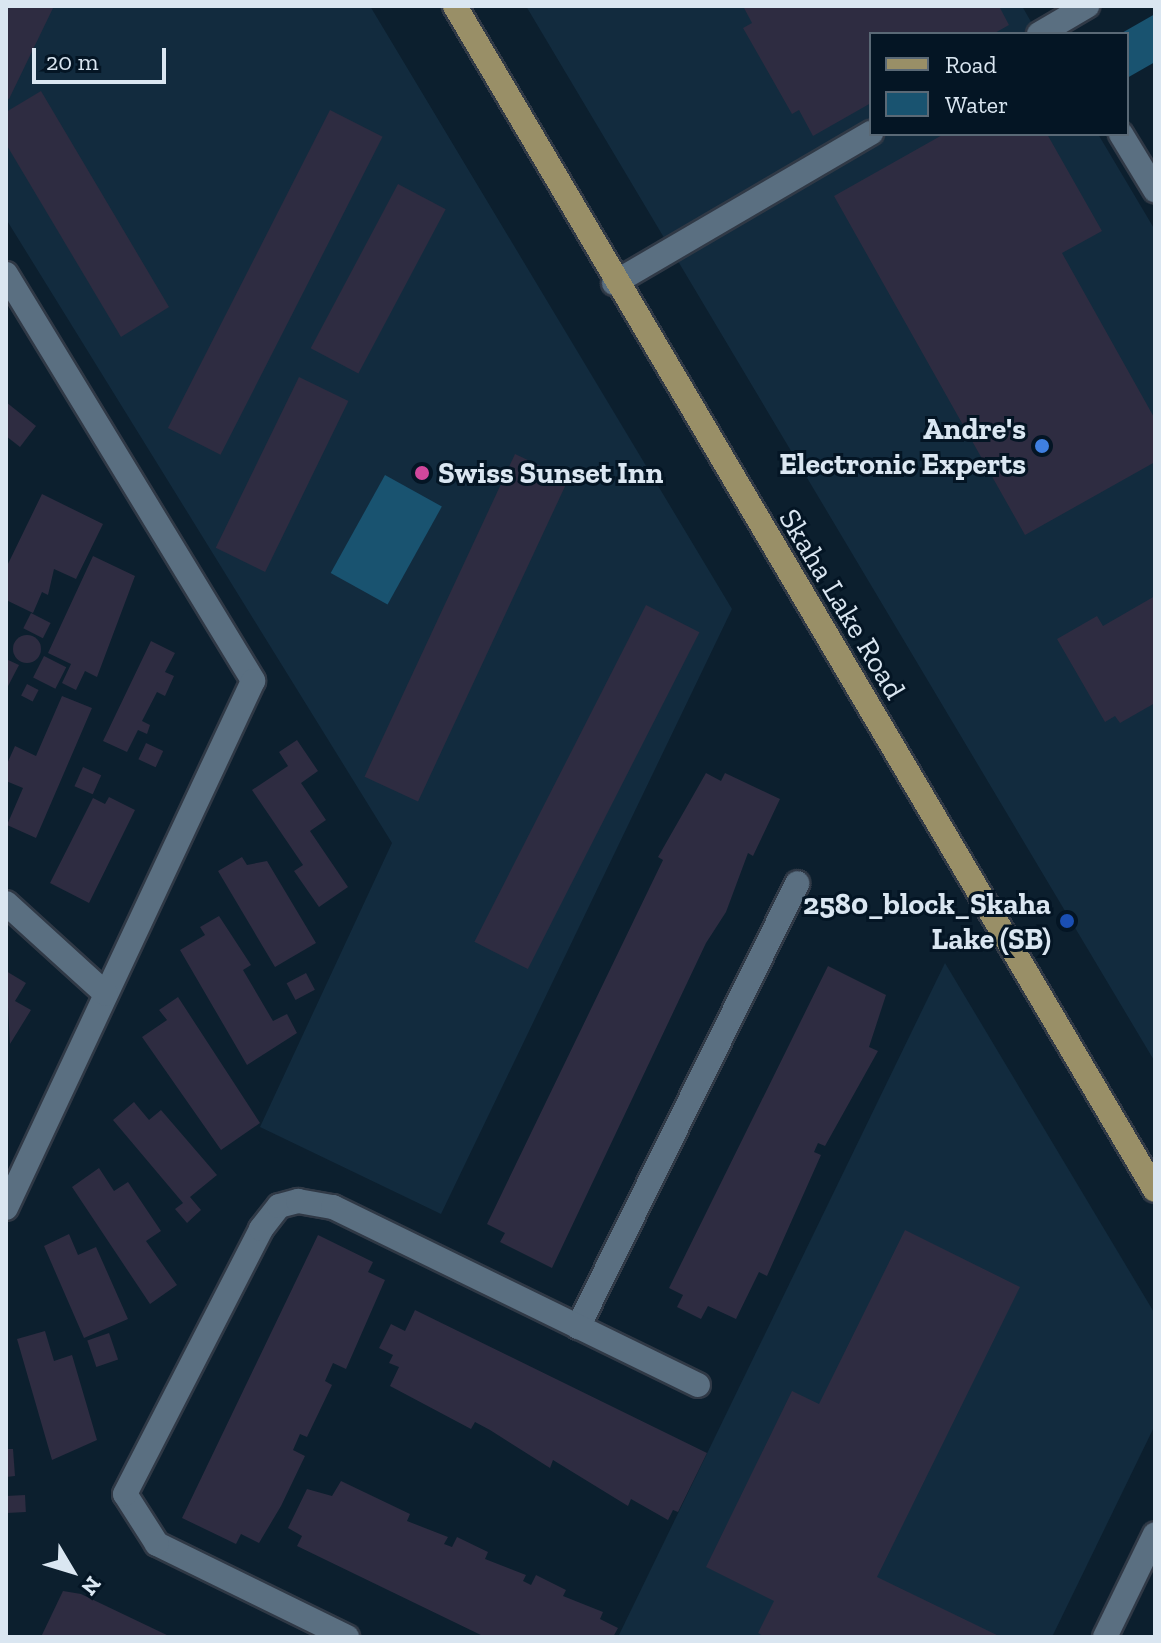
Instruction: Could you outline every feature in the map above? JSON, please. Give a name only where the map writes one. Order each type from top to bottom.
[{"type":"main road","name":"Skaha Lake Road","points":[[455,6],[533,131],[614,283],[1155,1190]]},
{"type":"street","points":[[1051,25],[1087,6]]},
{"type":"street","points":[[614,283],[869,134]]},
{"type":"street","points":[[1122,136],[1155,190]]},
{"type":"street","points":[[6,274],[253,681],[6,1208]]},
{"type":"street","points":[[578,1327],[797,883]]},
{"type":"street","points":[[6,903],[106,994]]},
{"type":"street","points":[[347,1637],[157,1544],[125,1494],[261,1229],[279,1206],[298,1201],[333,1207],[698,1385]]},
{"type":"street","points":[[1105,1637],[1155,1534]]},
{"type":"shaded area","points":[[6,6],[370,6],[732,609],[441,1214],[260,1127],[392,843],[6,219]]},
{"type":"shaded area","points":[[526,6],[1022,6],[1037,32],[869,32],[869,136],[1099,136],[1155,230],[1155,1062]]},
{"type":"shaded area","points":[[945,963],[1155,1314],[1155,1425],[1052,1637],[618,1637]]},
{"type":"water","points":[[1155,14],[1155,62],[1129,77],[1129,32],[1124,32]]},
{"type":"water","points":[[385,475],[442,507],[388,604],[331,573]]},
{"type":"building","points":[[6,6],[54,6],[9,99],[6,98]]},
{"type":"building","points":[[743,6],[999,6],[1009,25],[997,32],[869,32],[869,104],[813,136],[799,110],[792,114],[743,28],[752,23]]},
{"type":"building","points":[[41,91],[169,307],[121,337],[6,144],[6,112]]},
{"type":"building","points":[[330,110],[383,137],[220,455],[168,428]]},
{"type":"building","points":[[940,136],[1048,136],[1102,231],[1062,253],[1155,419],[1155,462],[1025,535],[834,196]]},
{"type":"building","points":[[398,184],[446,209],[358,374],[311,348]]},
{"type":"building","points":[[299,377],[348,401],[265,572],[216,548]]},
{"type":"building","points":[[6,402],[36,426],[20,447],[6,436]]},
{"type":"building","points":[[515,454],[568,479],[418,802],[365,777]]},
{"type":"building","points":[[42,494],[103,524],[76,579],[54,569],[48,595],[42,592],[33,613],[6,600],[6,568]]},
{"type":"building","points":[[93,556],[135,576],[97,677],[85,671],[76,690],[62,683],[71,664],[48,653]]},
{"type":"building","points":[[1155,596],[1155,703],[1120,723],[1115,716],[1105,722],[1057,639],[1097,616],[1103,626]]},
{"type":"building","points":[[646,605],[699,632],[528,969],[474,942]]},
{"type":"building","points":[[31,613],[51,623],[43,638],[23,628]]},
{"type":"building","points":[[27,635],[37,639],[41,649],[37,659],[27,663],[17,659],[13,649],[17,639]]},
{"type":"building","points":[[151,641],[175,653],[165,672],[174,676],[165,696],[157,692],[142,721],[150,725],[147,734],[138,730],[127,752],[103,741]]},
{"type":"building","points":[[44,656],[66,667],[55,689],[33,677]]},
{"type":"building","points":[[6,659],[19,665],[6,690]]},
{"type":"building","points":[[27,684],[39,690],[33,701],[21,696]]},
{"type":"building","points":[[62,696],[92,708],[36,838],[7,825],[23,788],[6,781],[6,766],[15,746],[36,756]]},
{"type":"building","points":[[297,740],[318,771],[301,783],[326,820],[310,831],[348,887],[319,907],[294,871],[303,865],[252,790],[288,766],[279,752]]},
{"type":"building","points":[[146,743],[163,751],[156,767],[138,759]]},
{"type":"building","points":[[83,767],[101,775],[93,794],[74,786]]},
{"type":"building","points":[[706,773],[721,781],[725,773],[780,799],[753,856],[748,853],[726,912],[706,943],[552,1268],[500,1242],[505,1233],[487,1224],[663,860],[658,857]]},
{"type":"building","points":[[109,797],[135,810],[89,903],[50,883],[93,798],[105,804]]},
{"type":"building","points":[[242,857],[247,865],[267,861],[316,943],[275,967],[218,871]]},
{"type":"building","points":[[219,916],[251,965],[243,970],[273,1021],[287,1014],[297,1033],[247,1065],[180,950],[205,935],[200,927]]},
{"type":"building","points":[[828,966],[886,995],[869,1047],[878,1051],[825,1146],[818,1143],[814,1152],[821,1155],[767,1276],[759,1272],[736,1319],[708,1306],[701,1319],[677,1307],[683,1295],[669,1288]]},
{"type":"building","points":[[6,971],[26,983],[15,1001],[31,1010],[10,1044]]},
{"type":"building","points":[[306,973],[315,990],[295,1000],[287,983]]},
{"type":"building","points":[[178,997],[260,1123],[221,1150],[142,1037],[167,1020],[159,1010]]},
{"type":"building","points":[[134,1102],[149,1120],[161,1110],[217,1175],[190,1197],[201,1210],[187,1223],[175,1209],[183,1203],[113,1120]]},
{"type":"building","points":[[99,1168],[114,1191],[128,1182],[161,1231],[146,1241],[177,1285],[150,1304],[72,1187]]},
{"type":"building","points":[[905,1230],[1020,1287],[877,1577],[1001,1637],[765,1637],[758,1633],[774,1601],[706,1567],[792,1391],[819,1404]]},
{"type":"building","points":[[69,1234],[78,1255],[96,1247],[128,1319],[84,1338],[44,1246]]},
{"type":"building","points":[[318,1235],[373,1262],[368,1272],[385,1280],[346,1369],[333,1363],[325,1381],[332,1385],[307,1437],[300,1434],[293,1450],[305,1456],[281,1506],[259,1543],[241,1534],[236,1544],[182,1518]]},
{"type":"building","points":[[415,1310],[707,1453],[678,1512],[673,1510],[668,1520],[631,1499],[628,1506],[553,1460],[550,1468],[475,1422],[471,1429],[390,1386],[399,1367],[389,1363],[393,1355],[379,1348],[391,1324],[405,1331]]},
{"type":"building","points":[[45,1331],[54,1361],[72,1355],[97,1440],[52,1460],[17,1339]]},
{"type":"building","points":[[109,1333],[118,1359],[96,1367],[87,1340]]},
{"type":"building","points":[[6,1449],[13,1449],[15,1476],[6,1477]]},
{"type":"building","points":[[341,1481],[410,1514],[407,1521],[448,1537],[444,1544],[452,1547],[457,1537],[488,1552],[485,1559],[526,1575],[523,1581],[531,1585],[536,1575],[566,1590],[563,1596],[603,1612],[600,1619],[618,1628],[613,1637],[485,1637],[297,1546],[302,1536],[288,1528],[307,1489],[332,1496]]},
{"type":"building","points":[[25,1495],[26,1512],[7,1513],[6,1496]]},
{"type":"building","points":[[63,1591],[81,1594],[171,1637],[41,1637]]},
{"type":"place","name":"Andre's Electronic Experts","points":[[1042,446]]},
{"type":"place","name":"Swiss Sunset Inn","points":[[422,473]]},
{"type":"place","name":"2580_block_Skaha Lake (SB)","points":[[1067,921]]}]
